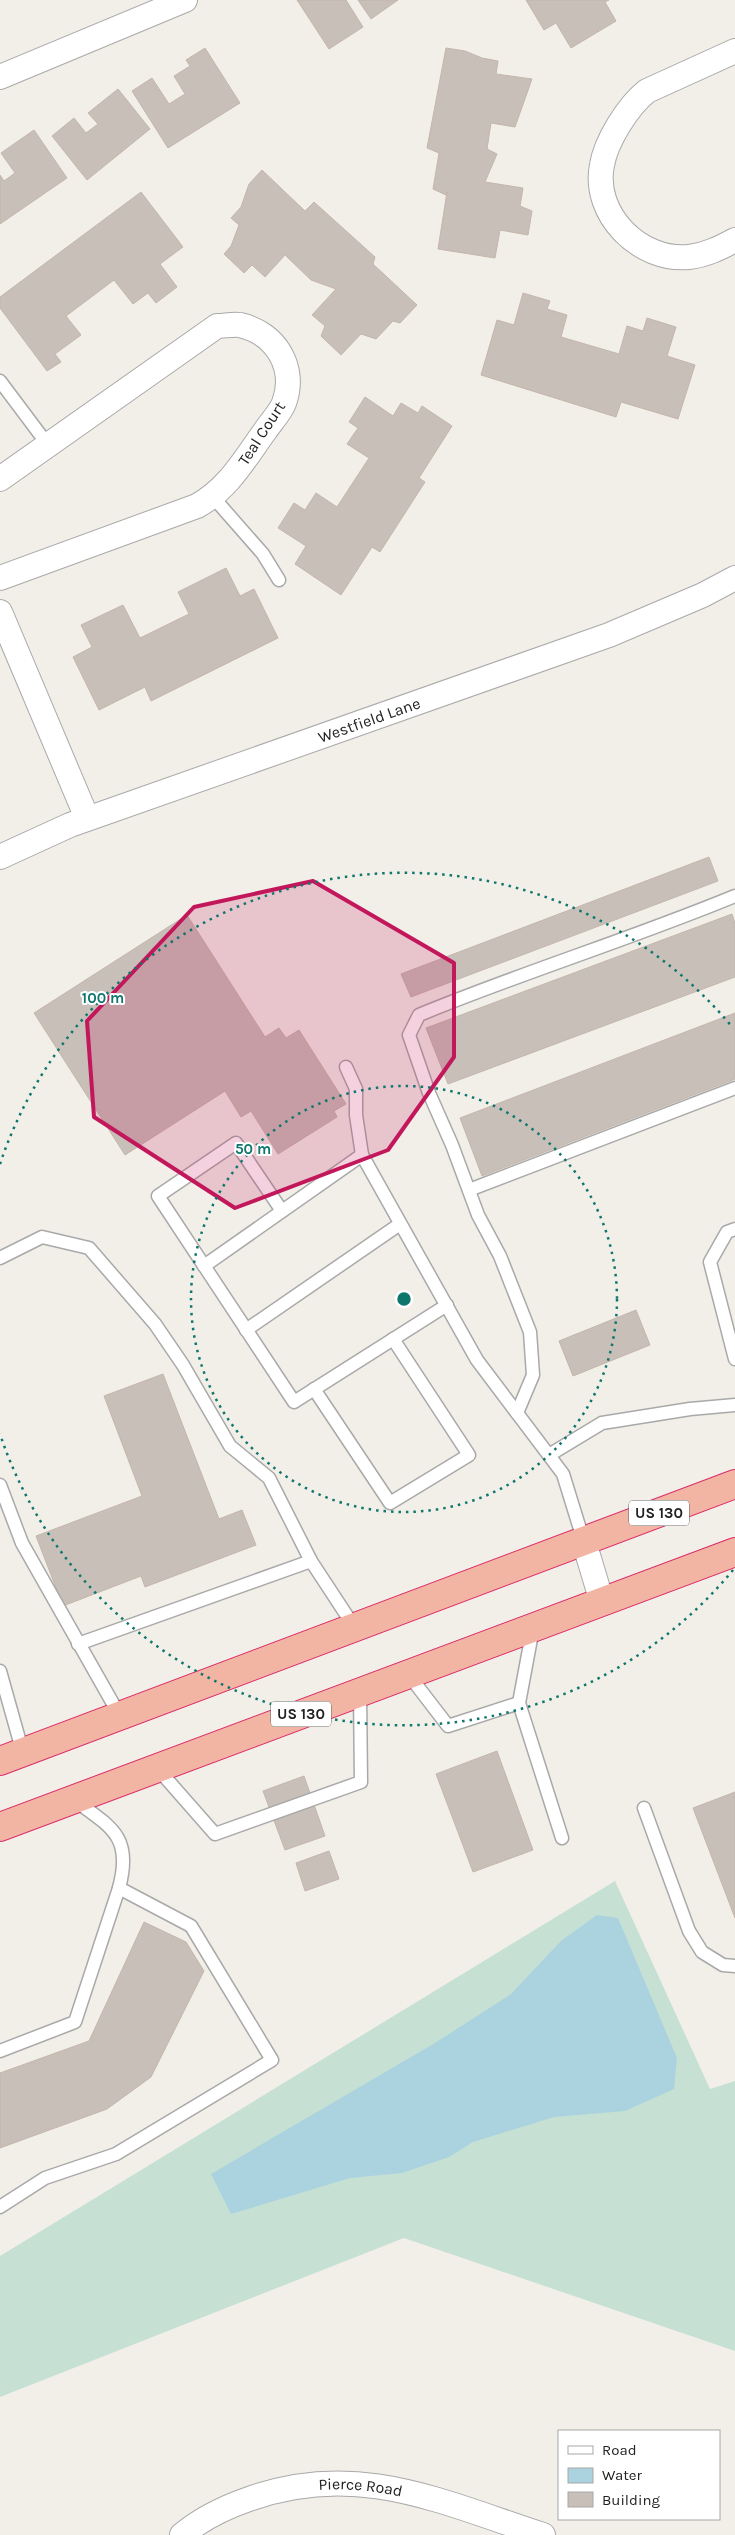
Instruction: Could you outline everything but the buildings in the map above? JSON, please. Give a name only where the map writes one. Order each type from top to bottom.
[{"type":"highway","name":"US 130","points":[[11,1757],[735,1484]]},
{"type":"highway","name":"US 130","points":[[0,1827],[735,1552]]},
{"type":"street","points":[[126,24],[143,0]]},
{"type":"street","points":[[0,77],[185,0]]},
{"type":"street","points":[[735,51],[647,90],[639,97],[608,143],[601,166],[602,191],[610,214],[625,234],[645,249],[666,256],[688,257],[711,252],[735,240]]},
{"type":"street","name":"Teal Court","points":[[0,479],[217,326],[238,324],[258,331],[275,344],[286,363],[288,383],[284,404],[228,483],[213,497],[197,506],[0,578]]},
{"type":"street","name":"Westfield Lane","points":[[0,856],[88,818],[609,635],[735,578]]},
{"type":"street","points":[[0,612],[88,818]]},
{"type":"street","points":[[584,1542],[602,1602]]},
{"type":"street","name":"Pierce Road","points":[[182,2535],[229,2506],[272,2491],[317,2482],[349,2482],[403,2489],[543,2535]]},
{"type":"lane","points":[[0,381],[48,445]]},
{"type":"lane","points":[[213,497],[263,554],[279,580]]},
{"type":"lane","points":[[517,1413],[533,1376],[530,1332],[500,1256],[478,1215],[429,1093],[409,1035],[419,1015],[486,987],[689,915],[735,896]]},
{"type":"lane","points":[[346,1067],[356,1089],[356,1115],[362,1155],[477,1360],[563,1474],[584,1542]]},
{"type":"lane","points":[[469,1190],[735,1088]]},
{"type":"lane","points":[[282,1212],[236,1143],[158,1196],[294,1402],[447,1305]]},
{"type":"lane","points":[[204,1266],[362,1155]]},
{"type":"lane","points":[[246,1330],[400,1224]]},
{"type":"lane","points":[[735,1229],[727,1232],[710,1262],[735,1359]]},
{"type":"lane","points":[[0,1258],[42,1236],[90,1248],[155,1324],[184,1365],[230,1446],[269,1478],[311,1561],[355,1628]]},
{"type":"lane","points":[[314,1389],[390,1503],[469,1455],[393,1339]]},
{"type":"lane","points":[[549,1455],[602,1423],[690,1409],[735,1405]]},
{"type":"lane","points":[[0,1485],[22,1543],[120,1716]]},
{"type":"lane","points":[[78,1644],[311,1561]]},
{"type":"lane","points":[[533,1628],[519,1703],[562,1838]]},
{"type":"lane","points":[[0,1671],[11,1757]]},
{"type":"lane","points":[[408,1674],[448,1726],[519,1703]]},
{"type":"lane","points":[[156,1768],[215,1834],[361,1782],[360,1692]]},
{"type":"lane","points":[[0,2051],[75,2022],[119,1888],[124,1868],[122,1845],[110,1826],[73,1799]]},
{"type":"lane","points":[[644,1808],[689,1931],[702,1952],[723,1965],[735,1966]]},
{"type":"lane","points":[[0,2207],[45,2178],[116,2154],[272,2060],[191,1926],[119,1888]]},
{"type":"highlighted area","points":[[313,881],[454,963],[454,1057],[388,1150],[235,1208],[94,1117],[87,1021],[194,907]]},
{"type":"green space","points":[[615,1881],[710,2089],[735,2081],[735,2351],[404,2238],[0,2397],[0,2256]]},
{"type":"water","points":[[597,1915],[618,1918],[677,2058],[674,2089],[625,2111],[554,2117],[473,2142],[449,2157],[402,2173],[350,2178],[231,2214],[211,2174],[435,2043],[511,1994],[561,1941]]}]
